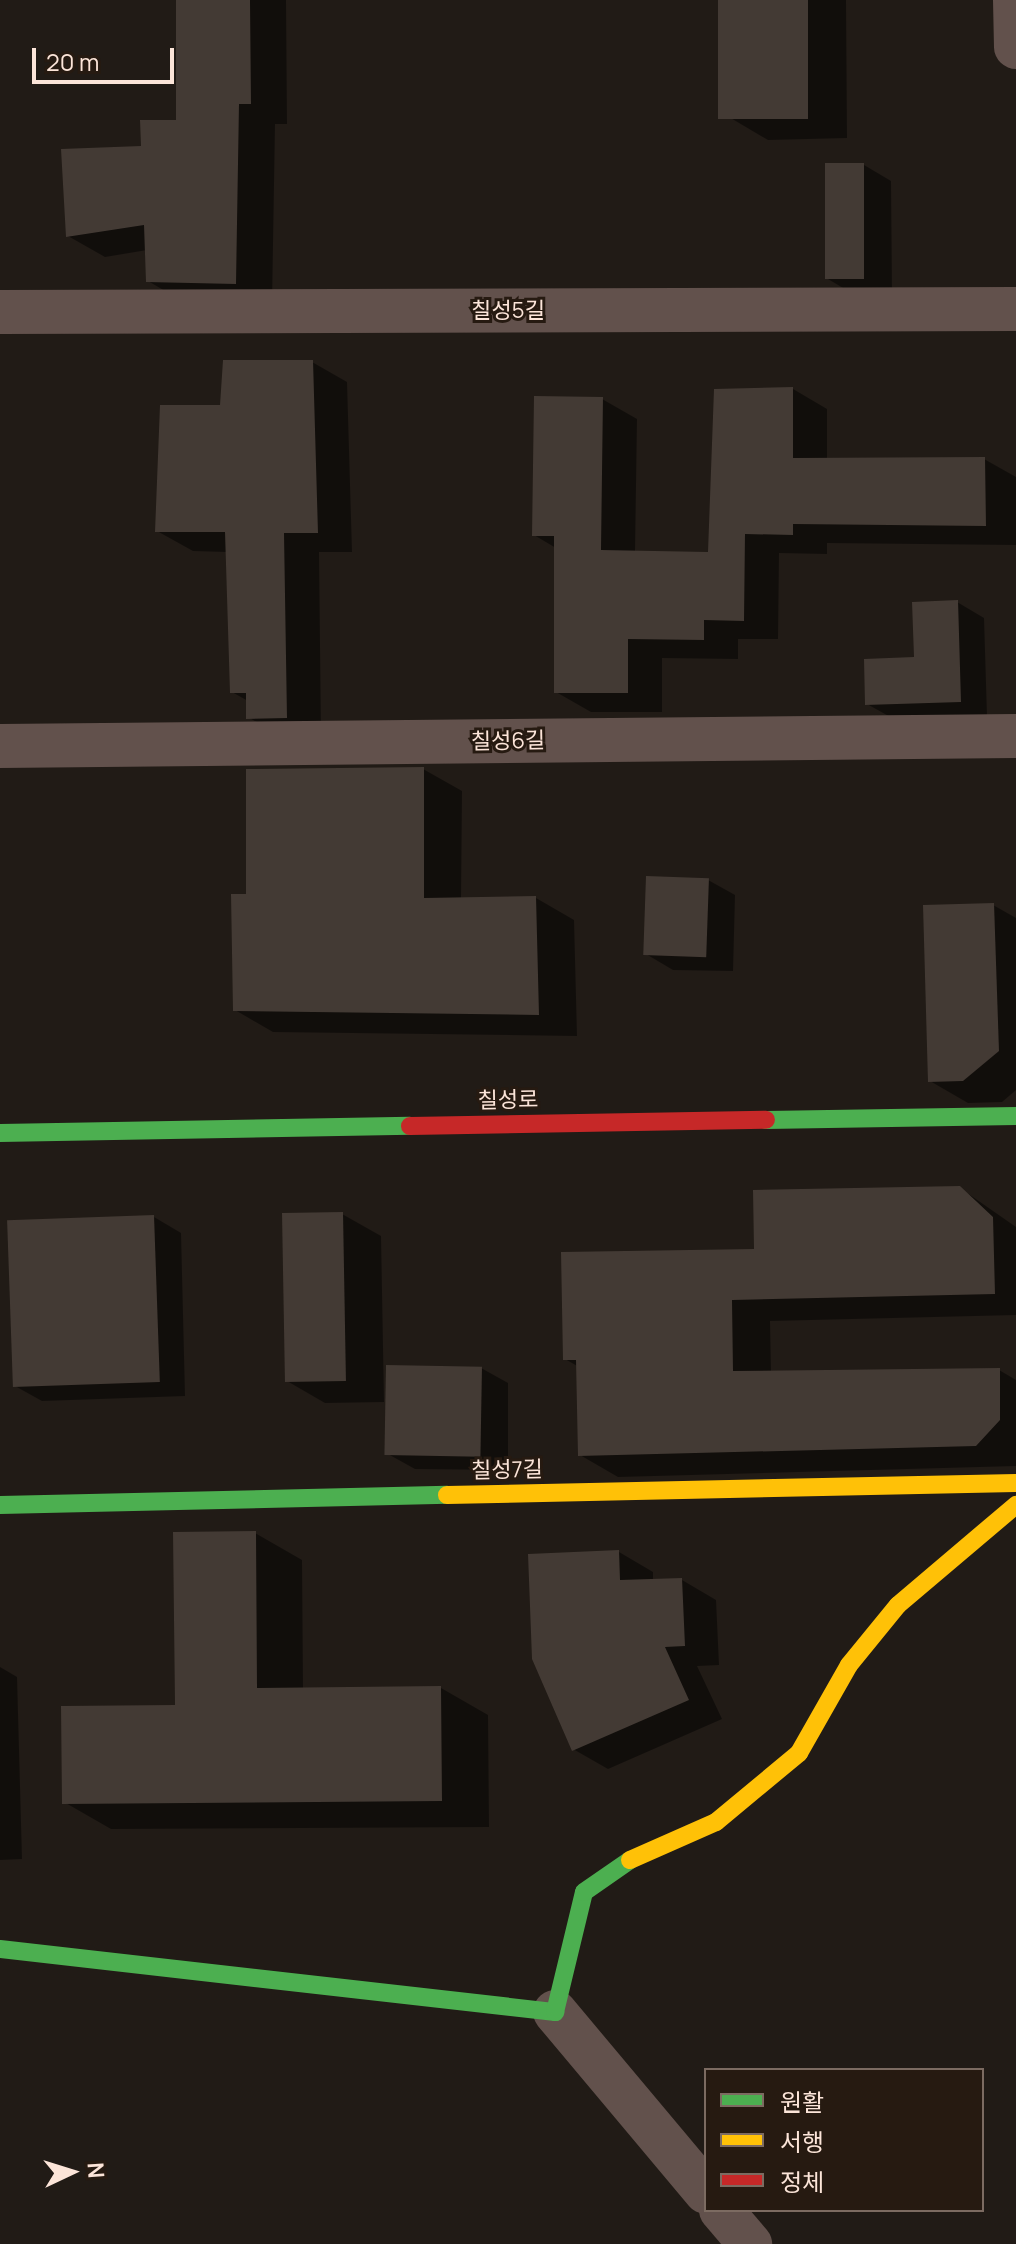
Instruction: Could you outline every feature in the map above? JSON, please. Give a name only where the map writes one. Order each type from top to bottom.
[{"type":"street","points":[[1015,0],[1016,47]]},
{"type":"street","name":"칠성5길","points":[[0,312],[1016,309]]},
{"type":"street","name":"칠성6길","points":[[0,746],[1016,736]]},
{"type":"street","name":"칠성로","points":[[0,1133],[1016,1116]]},
{"type":"street","name":"칠성7길","points":[[0,1505],[1016,1483]]},
{"type":"street","points":[[555,2012],[584,1892],[644,1851],[716,1822],[799,1753],[849,1665],[898,1605],[1016,1505]]},
{"type":"street","points":[[0,1949],[555,2012],[704,2190]]},
{"type":"street","points":[[723,2212],[750,2244]]},
{"type":"building","points":[[176,0],[250,0],[251,104],[239,104],[236,284],[146,282],[144,225],[66,237],[61,149],[141,146],[140,120],[176,120]]},
{"type":"building","points":[[718,0],[808,0],[808,119],[718,119]]},
{"type":"building","points":[[825,163],[864,163],[864,279],[825,279]]},
{"type":"building","points":[[223,360],[313,360],[318,533],[284,533],[287,718],[246,719],[246,693],[230,693],[225,532],[155,532],[160,405],[220,405]]},
{"type":"building","points":[[793,387],[793,458],[985,457],[986,526],[793,524],[793,535],[745,534],[744,621],[704,620],[704,640],[628,639],[628,693],[554,693],[554,536],[532,536],[534,396],[603,397],[601,550],[708,552],[714,389]]},
{"type":"building","points":[[958,600],[961,702],[865,705],[864,659],[914,657],[912,602]]},
{"type":"building","points":[[424,767],[424,898],[536,896],[539,1015],[233,1011],[231,894],[246,894],[246,769]]},
{"type":"building","points":[[646,876],[709,878],[706,957],[643,955]]},
{"type":"building","points":[[994,903],[999,1051],[963,1081],[928,1082],[923,905]]},
{"type":"building","points":[[960,1186],[993,1217],[995,1294],[732,1300],[733,1371],[1000,1368],[1000,1420],[976,1446],[578,1456],[576,1360],[563,1360],[561,1252],[754,1249],[753,1190]]},
{"type":"building","points":[[343,1212],[346,1381],[285,1382],[282,1213]]},
{"type":"building","points":[[154,1215],[160,1382],[13,1387],[7,1220]]},
{"type":"building","points":[[386,1365],[482,1367],[480,1457],[384,1455]]},
{"type":"building","points":[[256,1531],[257,1688],[441,1686],[442,1801],[62,1804],[61,1706],[175,1705],[173,1532]]},
{"type":"building","points":[[619,1550],[620,1580],[682,1578],[685,1646],[665,1647],[689,1700],[572,1751],[532,1659],[528,1554]]},
{"type":"traffic: fast","points":[[766,1120],[1016,1116]]},
{"type":"traffic: fast","points":[[0,1133],[410,1126]]},
{"type":"traffic: fast","points":[[0,1505],[447,1495]]},
{"type":"traffic: fast","points":[[0,1949],[555,2012],[584,1892],[630,1860]]},
{"type":"traffic: slow","points":[[447,1495],[1016,1483]]},
{"type":"traffic: slow","points":[[630,1860],[716,1822],[799,1753],[849,1665],[898,1605],[1016,1505]]},
{"type":"traffic: jam","points":[[410,1126],[766,1120]]}]
